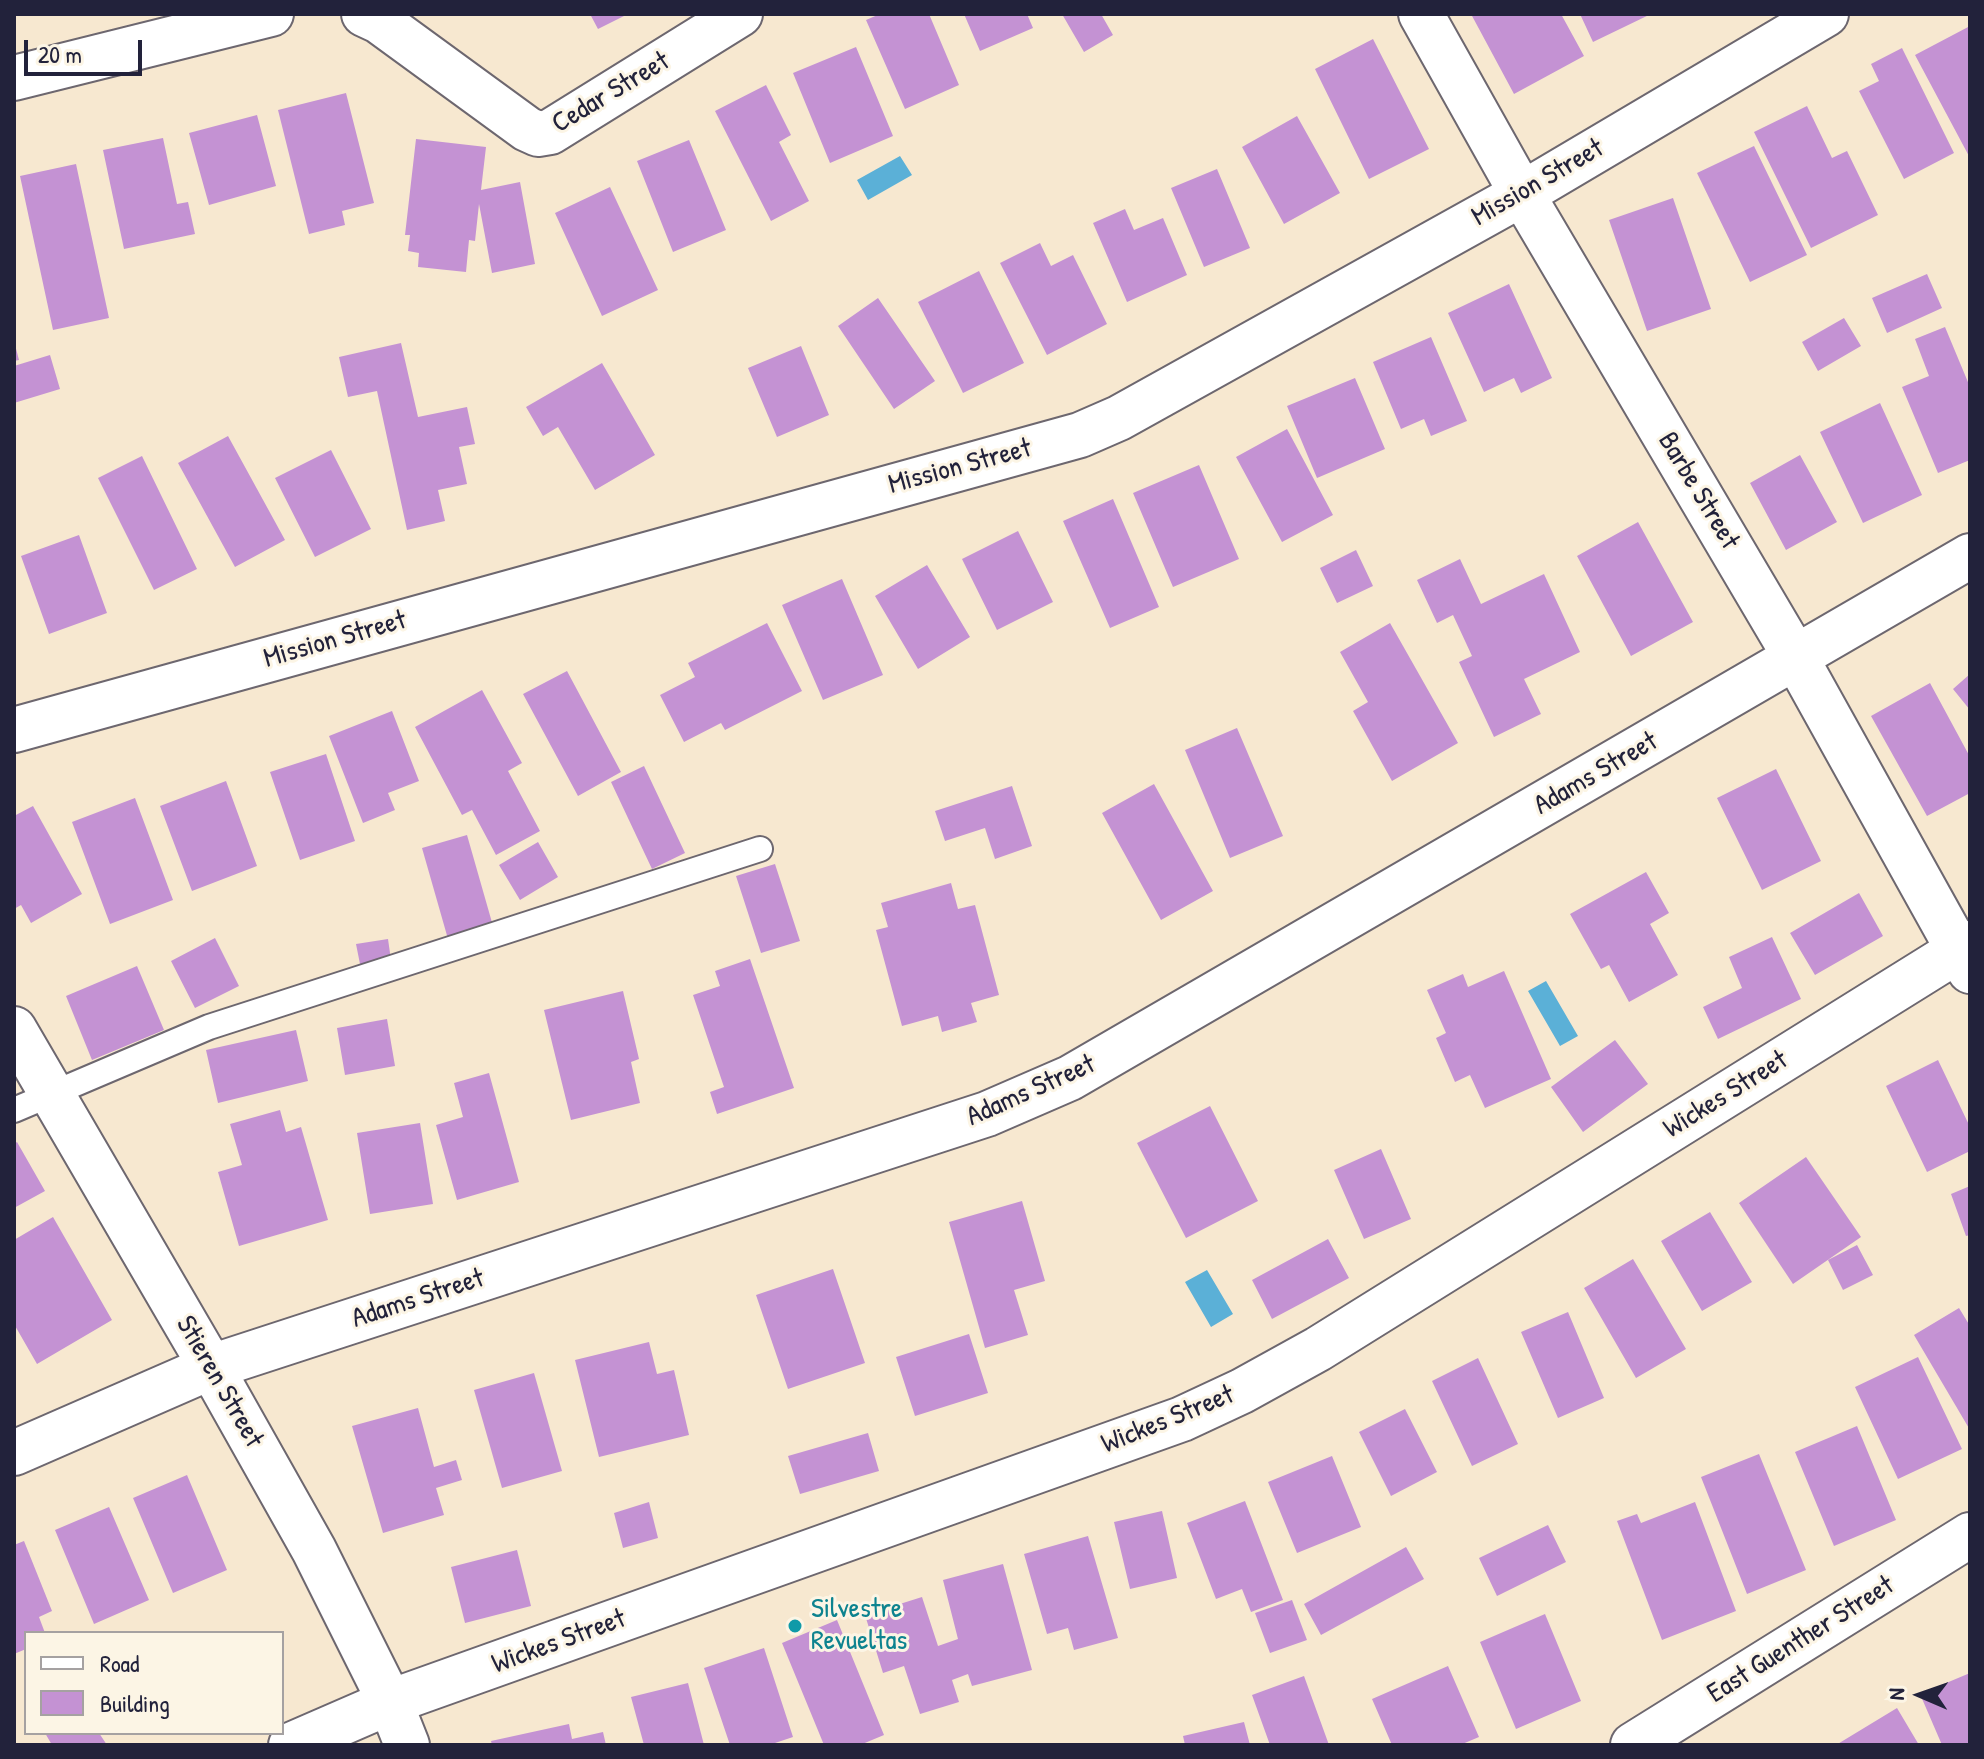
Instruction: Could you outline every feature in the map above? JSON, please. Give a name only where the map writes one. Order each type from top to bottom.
[{"type":"street","points":[[14,78],[120,31],[271,14]]},
{"type":"street","name":"Cedar Street","points":[[364,14],[379,21],[538,134],[550,132],[740,14]]},
{"type":"street","name":"Barbe Street","points":[[1421,14],[1522,194],[1796,658],[1966,955]]},
{"type":"street","name":"Mission Street","points":[[14,730],[1080,435],[1119,418],[1522,194],[1826,14]]},
{"type":"street","name":"Adams Street","points":[[14,1453],[211,1367],[987,1114],[1070,1078],[1970,556]]},
{"type":"street","name":"Wickes Street","points":[[291,1745],[390,1702],[1182,1419],[1242,1391],[1318,1349],[1966,955]]},
{"type":"street","name":"Stieren Street","points":[[14,1029],[33,1101],[211,1367],[314,1550],[390,1702],[407,1745]]},
{"type":"street","name":"East Guenther Street","points":[[1633,1745],[1970,1535]]},
{"type":"lane","points":[[33,1101],[209,1027],[760,849]]},
{"type":"water","points":[[900,156],[912,175],[868,200],[857,180]]},
{"type":"water","points":[[1546,981],[1578,1036],[1560,1046],[1528,991]]},
{"type":"water","points":[[1207,1270],[1233,1314],[1211,1327],[1185,1282]]},
{"type":"building","points":[[590,14],[628,14],[598,29]]},
{"type":"building","points":[[880,14],[929,14],[959,85],[905,109],[866,20]]},
{"type":"building","points":[[964,14],[1027,14],[1033,28],[980,51]]},
{"type":"building","points":[[1062,14],[1101,14],[1113,35],[1084,52]]},
{"type":"building","points":[[1471,14],[1561,14],[1584,56],[1514,94]]},
{"type":"building","points":[[1580,14],[1651,14],[1593,42]]},
{"type":"building","points":[[1970,26],[1970,158],[1915,55]]},
{"type":"building","points":[[1373,39],[1429,149],[1369,179],[1315,69]]},
{"type":"building","points":[[856,47],[893,136],[830,163],[793,73]]},
{"type":"building","points":[[1902,48],[1954,153],[1904,179],[1859,91],[1879,81],[1871,64]]},
{"type":"building","points":[[766,85],[791,135],[779,142],[809,201],[771,221],[715,111]]},
{"type":"building","points":[[346,93],[374,203],[342,211],[345,225],[309,234],[278,110]]},
{"type":"building","points":[[1807,106],[1832,158],[1847,151],[1878,215],[1811,248],[1754,132]]},
{"type":"building","points":[[257,115],[276,186],[209,205],[189,133]]},
{"type":"building","points":[[1297,116],[1340,193],[1284,224],[1242,147]]},
{"type":"building","points":[[163,138],[177,204],[188,202],[195,234],[124,249],[103,150]]},
{"type":"building","points":[[416,139],[486,147],[481,190],[520,182],[535,264],[492,273],[479,204],[475,241],[469,240],[466,272],[418,267],[419,253],[408,251],[410,235],[405,235]]},
{"type":"building","points":[[689,140],[726,230],[673,252],[637,161]]},
{"type":"building","points":[[1754,146],[1807,255],[1750,282],[1697,173]]},
{"type":"building","points":[[76,164],[109,318],[53,330],[20,176]]},
{"type":"building","points":[[1217,169],[1250,248],[1204,267],[1171,188]]},
{"type":"building","points":[[610,187],[658,290],[602,316],[555,213]]},
{"type":"building","points":[[1673,198],[1711,309],[1647,331],[1609,220]]},
{"type":"building","points":[[1125,209],[1134,230],[1163,218],[1187,275],[1127,302],[1093,223]]},
{"type":"building","points":[[1040,243],[1051,266],[1073,255],[1107,324],[1047,355],[1000,263]]},
{"type":"building","points":[[979,271],[1024,363],[963,393],[918,302]]},
{"type":"building","points":[[1927,274],[1942,308],[1887,333],[1872,298]]},
{"type":"building","points":[[1509,284],[1552,378],[1521,393],[1514,378],[1484,392],[1448,313]]},
{"type":"building","points":[[878,298],[935,381],[894,409],[838,326]]},
{"type":"building","points":[[1844,318],[1861,346],[1818,371],[1802,342]]},
{"type":"building","points":[[1945,327],[1970,387],[1970,460],[1938,473],[1902,387],[1929,376],[1915,339]]},
{"type":"building","points":[[1431,337],[1467,421],[1431,436],[1424,419],[1401,429],[1373,362]]},
{"type":"building","points":[[14,341],[19,360],[14,361]]},
{"type":"building","points":[[401,343],[418,417],[467,407],[475,444],[459,447],[467,484],[438,490],[445,521],[407,530],[377,391],[348,397],[339,357]]},
{"type":"building","points":[[801,346],[829,415],[777,437],[748,368]]},
{"type":"building","points":[[50,355],[60,389],[14,403],[14,366]]},
{"type":"building","points":[[602,363],[655,455],[595,490],[558,427],[543,436],[526,407]]},
{"type":"building","points":[[1355,378],[1385,449],[1317,478],[1287,406]]},
{"type":"building","points":[[1880,403],[1922,495],[1863,523],[1820,432]]},
{"type":"building","points":[[1287,429],[1333,515],[1282,542],[1236,457]]},
{"type":"building","points":[[228,436],[285,540],[235,567],[178,463]]},
{"type":"building","points":[[331,450],[371,529],[315,557],[275,478]]},
{"type":"building","points":[[1800,455],[1837,522],[1786,550],[1750,483]]},
{"type":"building","points":[[142,456],[197,569],[154,590],[98,478]]},
{"type":"building","points":[[1199,465],[1239,559],[1173,587],[1133,493]]},
{"type":"building","points":[[1113,499],[1159,607],[1110,628],[1063,521]]},
{"type":"building","points":[[1638,522],[1693,622],[1631,656],[1577,556]]},
{"type":"building","points":[[1018,531],[1053,602],[997,630],[962,559]]},
{"type":"building","points":[[79,535],[107,613],[49,634],[21,556]]},
{"type":"building","points":[[1356,550],[1373,586],[1337,603],[1320,568]]},
{"type":"building","points":[[1460,559],[1481,604],[1544,574],[1580,652],[1524,679],[1541,714],[1494,737],[1459,662],[1472,656],[1453,615],[1437,623],[1417,580]]},
{"type":"building","points":[[927,565],[970,637],[918,669],[875,596]]},
{"type":"building","points":[[842,579],[883,675],[823,700],[782,605]]},
{"type":"building","points":[[767,623],[802,691],[725,730],[721,723],[684,742],[660,695],[695,677],[688,663]]},
{"type":"building","points":[[1390,623],[1458,743],[1392,781],[1353,711],[1368,702],[1340,652]]},
{"type":"building","points":[[567,671],[621,772],[578,796],[523,694]]},
{"type":"building","points":[[1970,674],[1970,710],[1953,689]]},
{"type":"building","points":[[1930,683],[1970,757],[1970,793],[1927,816],[1871,716]]},
{"type":"building","points":[[482,690],[522,763],[508,771],[540,831],[496,855],[472,810],[462,815],[415,727]]},
{"type":"building","points":[[392,711],[419,781],[388,793],[395,810],[363,823],[329,736]]},
{"type":"building","points":[[1237,728],[1283,836],[1230,858],[1185,750]]},
{"type":"building","points":[[326,754],[355,841],[300,860],[270,772]]},
{"type":"building","points":[[644,766],[685,853],[652,869],[611,782]]},
{"type":"building","points":[[1776,769],[1821,861],[1762,890],[1717,798]]},
{"type":"building","points":[[226,781],[257,866],[192,891],[160,806]]},
{"type":"building","points":[[1154,784],[1213,891],[1161,920],[1102,813]]},
{"type":"building","points":[[1012,786],[1032,846],[995,859],[985,828],[945,841],[935,811]]},
{"type":"building","points":[[135,798],[173,900],[110,924],[72,822]]},
{"type":"building","points":[[33,806],[82,894],[31,923],[21,905],[14,909],[14,816]]},
{"type":"building","points":[[467,835],[493,926],[448,939],[422,848]]},
{"type":"building","points":[[538,842],[558,877],[520,900],[499,865]]},
{"type":"building","points":[[775,864],[800,941],[761,953],[736,876]]},
{"type":"building","points":[[1646,872],[1669,913],[1650,924],[1678,975],[1629,1002],[1609,965],[1601,969],[1570,914]]},
{"type":"building","points":[[951,883],[958,909],[975,905],[999,995],[971,1003],[977,1022],[942,1032],[938,1016],[902,1026],[876,930],[888,927],[881,903]]},
{"type":"building","points":[[1859,893],[1883,936],[1815,975],[1790,933]]},
{"type":"building","points":[[1772,937],[1801,999],[1718,1039],[1703,1007],[1742,988],[1729,957]]},
{"type":"building","points":[[215,938],[239,986],[195,1008],[171,961]]},
{"type":"building","points":[[388,939],[391,960],[360,964],[356,944]]},
{"type":"building","points":[[750,959],[794,1088],[717,1114],[710,1092],[724,1087],[693,995],[720,986],[715,971]]},
{"type":"building","points":[[137,966],[164,1030],[92,1060],[66,996]]},
{"type":"building","points":[[1504,971],[1551,1079],[1485,1108],[1470,1075],[1455,1082],[1436,1038],[1446,1033],[1427,990],[1463,974],[1468,987]]},
{"type":"building","points":[[623,991],[639,1059],[631,1062],[640,1103],[571,1120],[544,1010]]},
{"type":"building","points":[[387,1019],[395,1066],[345,1075],[337,1028]]},
{"type":"building","points":[[296,1030],[308,1081],[218,1103],[206,1050]]},
{"type":"building","points":[[1615,1040],[1648,1084],[1583,1132],[1551,1087]]},
{"type":"building","points":[[1938,1060],[1970,1127],[1970,1151],[1927,1172],[1886,1086]]},
{"type":"building","points":[[489,1073],[519,1182],[457,1200],[436,1125],[463,1117],[454,1083]]},
{"type":"building","points":[[1210,1106],[1258,1201],[1186,1238],[1137,1143]]},
{"type":"building","points":[[280,1110],[286,1132],[301,1127],[328,1220],[239,1246],[218,1172],[242,1165],[230,1124]]},
{"type":"building","points":[[420,1123],[433,1204],[370,1214],[357,1133]]},
{"type":"building","points":[[17,1142],[45,1191],[14,1208],[14,1144]]},
{"type":"building","points":[[1381,1149],[1411,1219],[1364,1239],[1334,1170]]},
{"type":"building","points":[[1806,1157],[1861,1237],[1793,1284],[1739,1203]]},
{"type":"building","points":[[1970,1186],[1970,1235],[1966,1236],[1951,1194]]},
{"type":"building","points":[[1022,1201],[1045,1281],[1014,1290],[1028,1335],[985,1348],[949,1222]]},
{"type":"building","points":[[1710,1212],[1752,1282],[1702,1311],[1661,1241]]},
{"type":"building","points":[[53,1217],[112,1320],[37,1364],[14,1324],[14,1240]]},
{"type":"building","points":[[1328,1239],[1349,1278],[1272,1319],[1252,1280]]},
{"type":"building","points":[[1857,1245],[1873,1275],[1843,1290],[1828,1260]]},
{"type":"building","points":[[1633,1259],[1686,1349],[1636,1378],[1584,1288]]},
{"type":"building","points":[[833,1269],[865,1363],[788,1389],[756,1295]]},
{"type":"building","points":[[1959,1308],[1970,1326],[1970,1430],[1914,1335]]},
{"type":"building","points":[[1568,1312],[1604,1398],[1558,1418],[1521,1332]]},
{"type":"building","points":[[969,1334],[988,1393],[915,1416],[896,1357]]},
{"type":"building","points":[[649,1342],[657,1374],[674,1370],[689,1435],[599,1457],[575,1360]]},
{"type":"building","points":[[1918,1357],[1962,1449],[1898,1479],[1855,1387]]},
{"type":"building","points":[[1478,1358],[1518,1444],[1472,1466],[1432,1381]]},
{"type":"building","points":[[534,1373],[562,1471],[502,1488],[474,1390]]},
{"type":"building","points":[[418,1408],[434,1467],[456,1460],[462,1480],[436,1488],[444,1515],[383,1533],[352,1426]]},
{"type":"building","points":[[1405,1409],[1437,1472],[1391,1496],[1359,1432]]},
{"type":"building","points":[[1857,1426],[1896,1520],[1834,1546],[1795,1452]]},
{"type":"building","points":[[868,1433],[879,1471],[800,1494],[788,1456]]},
{"type":"building","points":[[1759,1454],[1806,1570],[1747,1594],[1701,1477]]},
{"type":"building","points":[[1332,1456],[1361,1527],[1297,1553],[1268,1482]]},
{"type":"building","points":[[187,1475],[227,1570],[173,1593],[133,1498]]},
{"type":"building","points":[[1245,1501],[1283,1600],[1251,1612],[1242,1589],[1216,1599],[1187,1523]]},
{"type":"building","points":[[649,1502],[658,1538],[623,1548],[614,1513]]},
{"type":"building","points":[[1695,1502],[1736,1611],[1662,1640],[1617,1521],[1637,1514],[1641,1523]]},
{"type":"building","points":[[109,1507],[149,1600],[94,1624],[55,1530]]},
{"type":"building","points":[[1162,1511],[1177,1578],[1130,1589],[1114,1522]]},
{"type":"building","points":[[1548,1525],[1566,1562],[1497,1596],[1479,1558]]},
{"type":"building","points":[[1088,1536],[1118,1638],[1074,1650],[1068,1628],[1047,1634],[1024,1554]]},
{"type":"building","points":[[24,1541],[52,1611],[39,1617],[44,1631],[24,1631],[24,1650],[14,1654],[14,1545]]},
{"type":"building","points":[[1406,1547],[1424,1579],[1321,1635],[1304,1604]]},
{"type":"building","points":[[517,1550],[531,1606],[465,1623],[451,1567]]},
{"type":"building","points":[[1003,1564],[1032,1670],[972,1686],[968,1674],[952,1680],[959,1702],[920,1714],[904,1666],[883,1673],[865,1615],[922,1597],[938,1646],[958,1639],[943,1580]]},
{"type":"building","points":[[1292,1600],[1307,1640],[1270,1653],[1255,1613]]},
{"type":"building","points":[[1545,1614],[1581,1701],[1516,1729],[1480,1642]]},
{"type":"building","points":[[837,1620],[884,1735],[860,1745],[824,1745],[782,1643]]},
{"type":"building","points":[[764,1648],[793,1737],[769,1745],[730,1745],[704,1668]]},
{"type":"building","points":[[1448,1666],[1479,1737],[1460,1745],[1392,1745],[1372,1699]]},
{"type":"building","points":[[1970,1673],[1970,1745],[1942,1745],[1920,1694]]},
{"type":"building","points":[[1304,1676],[1329,1745],[1270,1745],[1252,1695]]},
{"type":"building","points":[[688,1683],[704,1745],[644,1745],[631,1697]]},
{"type":"building","points":[[1897,1708],[1919,1745],[1836,1745]]},
{"type":"building","points":[[1244,1722],[1250,1745],[1185,1745],[1183,1736]]},
{"type":"building","points":[[569,1724],[572,1739],[603,1732],[606,1745],[492,1745],[491,1741]]},
{"type":"building","points":[[46,1735],[100,1735],[107,1745],[52,1745]]},
{"type":"place","name":"Silvestre Revueltas","points":[[795,1626]]}]
